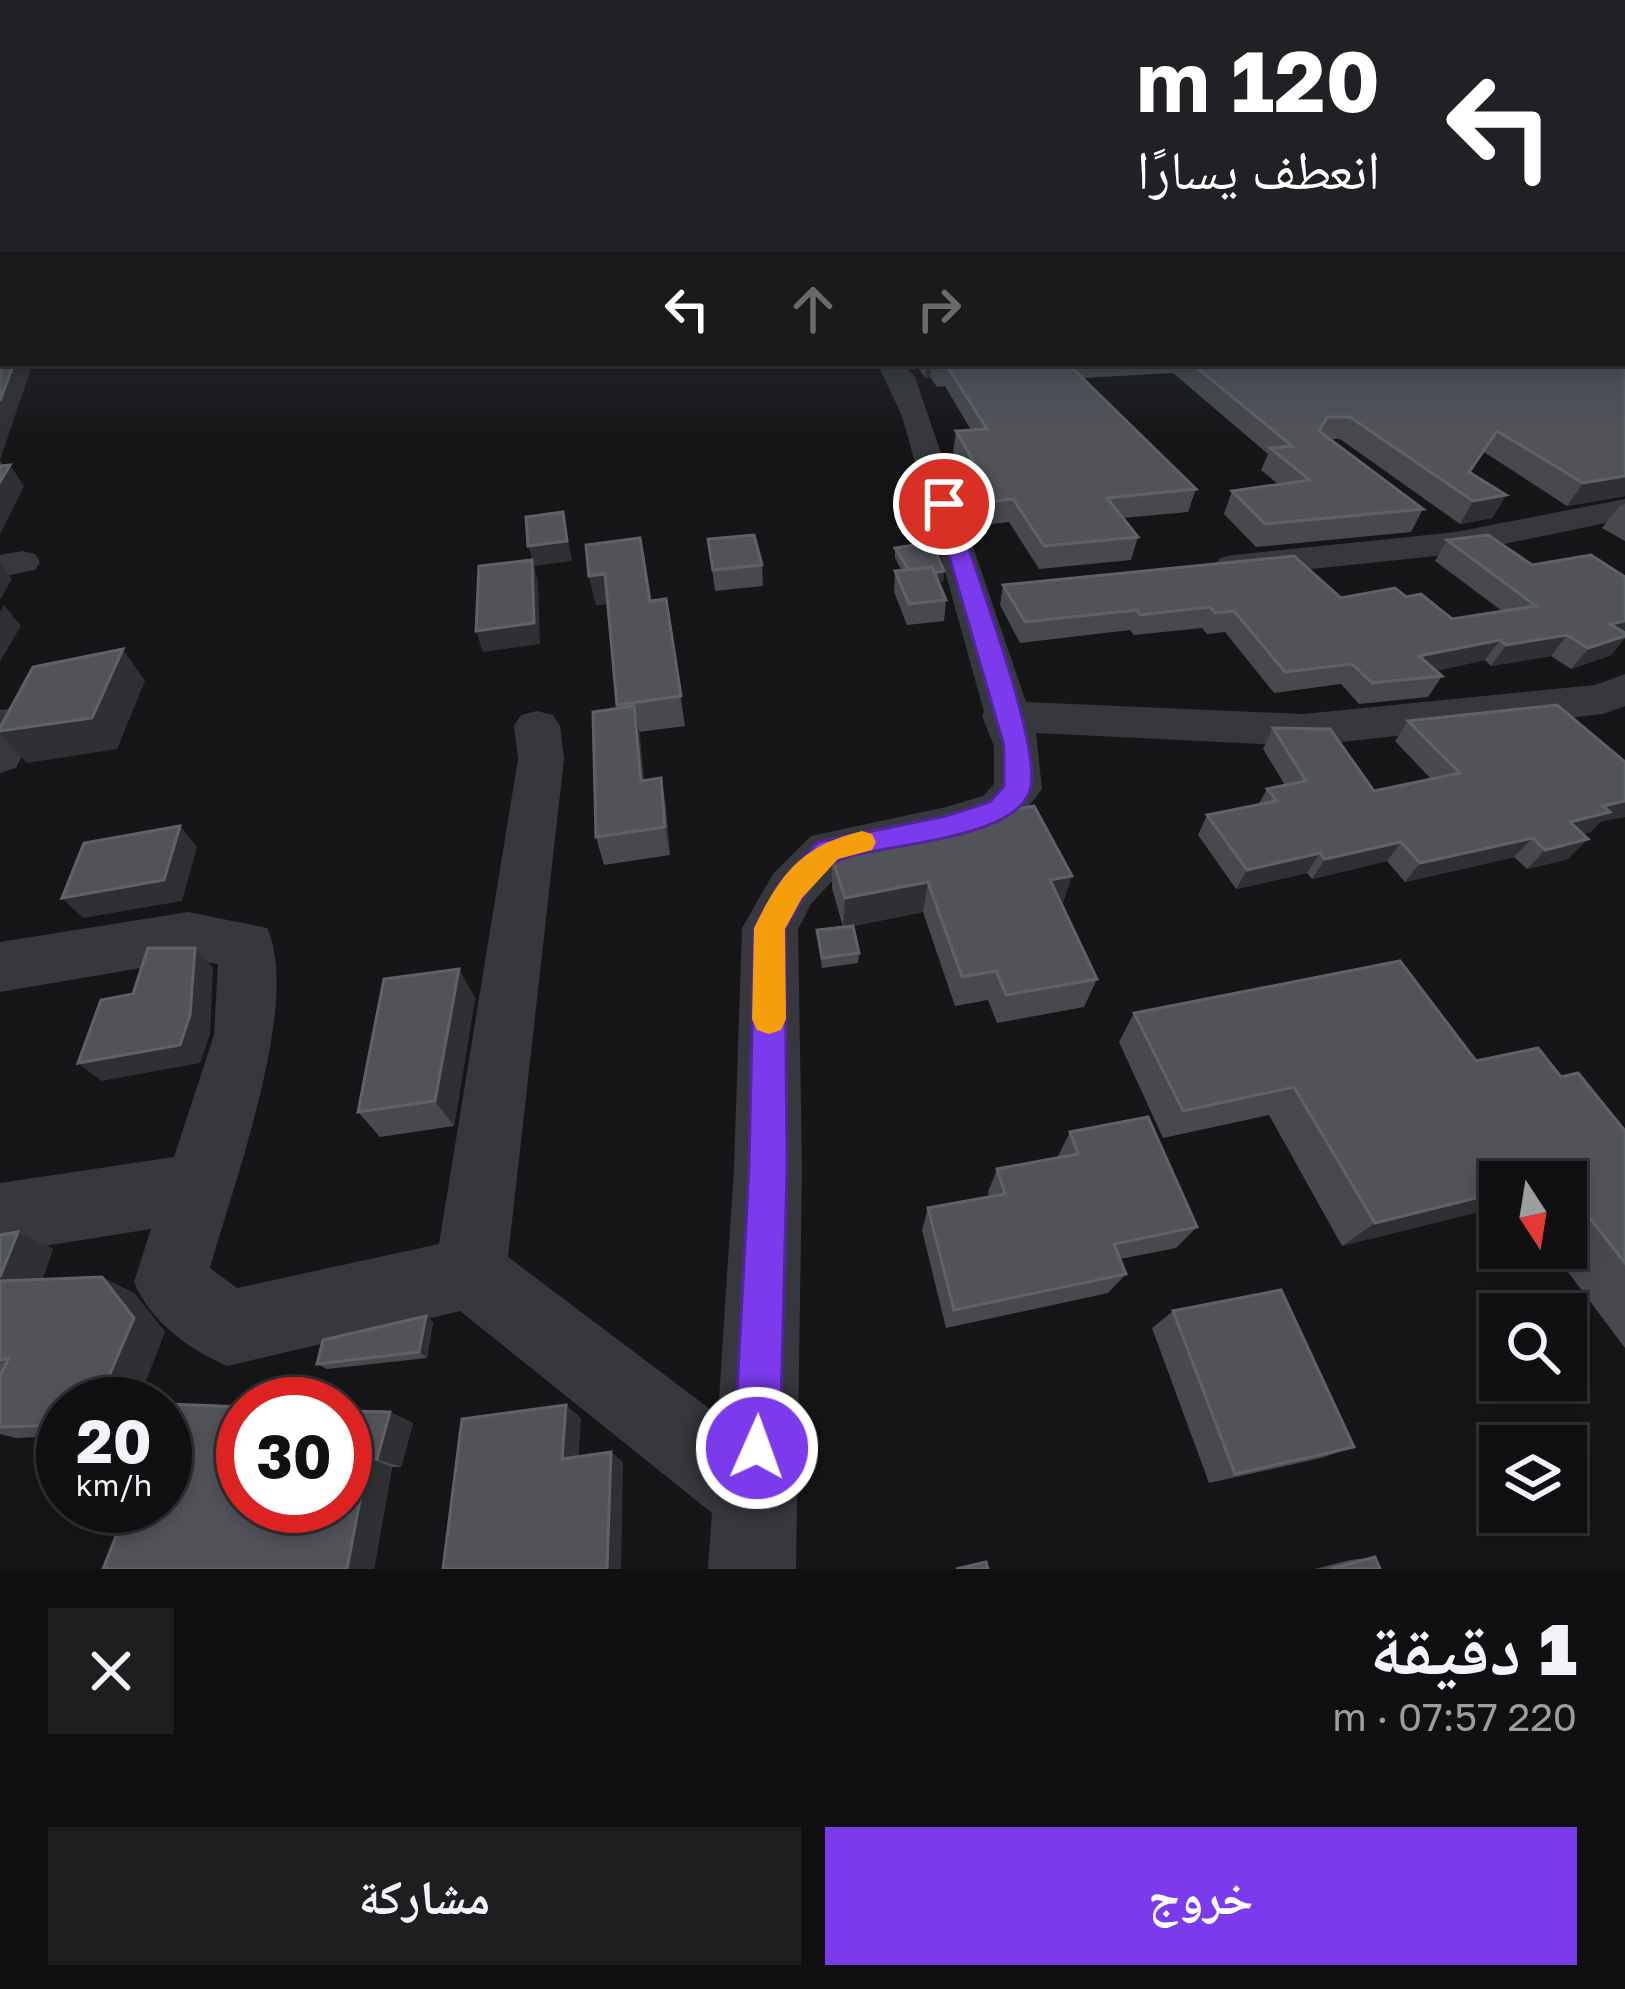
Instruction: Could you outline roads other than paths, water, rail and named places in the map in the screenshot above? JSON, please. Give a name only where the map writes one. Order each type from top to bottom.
[{"type":"street","points":[[752,1569],[768,1168],[770,928],[792,890],[829,850],[946,826],[1000,809],[1018,789],[1017,746],[1004,716],[993,590],[901,376],[893,366]]},
{"type":"street","points":[[1199,569],[1456,543],[1625,508]]},
{"type":"street","points":[[1424,519],[1456,543]]},
{"type":"street","points":[[1004,716],[1303,730],[1603,699],[1625,688]]},
{"type":"street","points":[[0,725],[16,723],[0,756]]},
{"type":"street","points":[[470,1273],[542,759],[537,726]]},
{"type":"street","points":[[0,967],[188,936],[247,945],[244,1035],[170,1282],[227,1328],[470,1273]]},
{"type":"street","points":[[0,1218],[198,1188]]},
{"type":"street","points":[[470,1273],[755,1494]]}]
